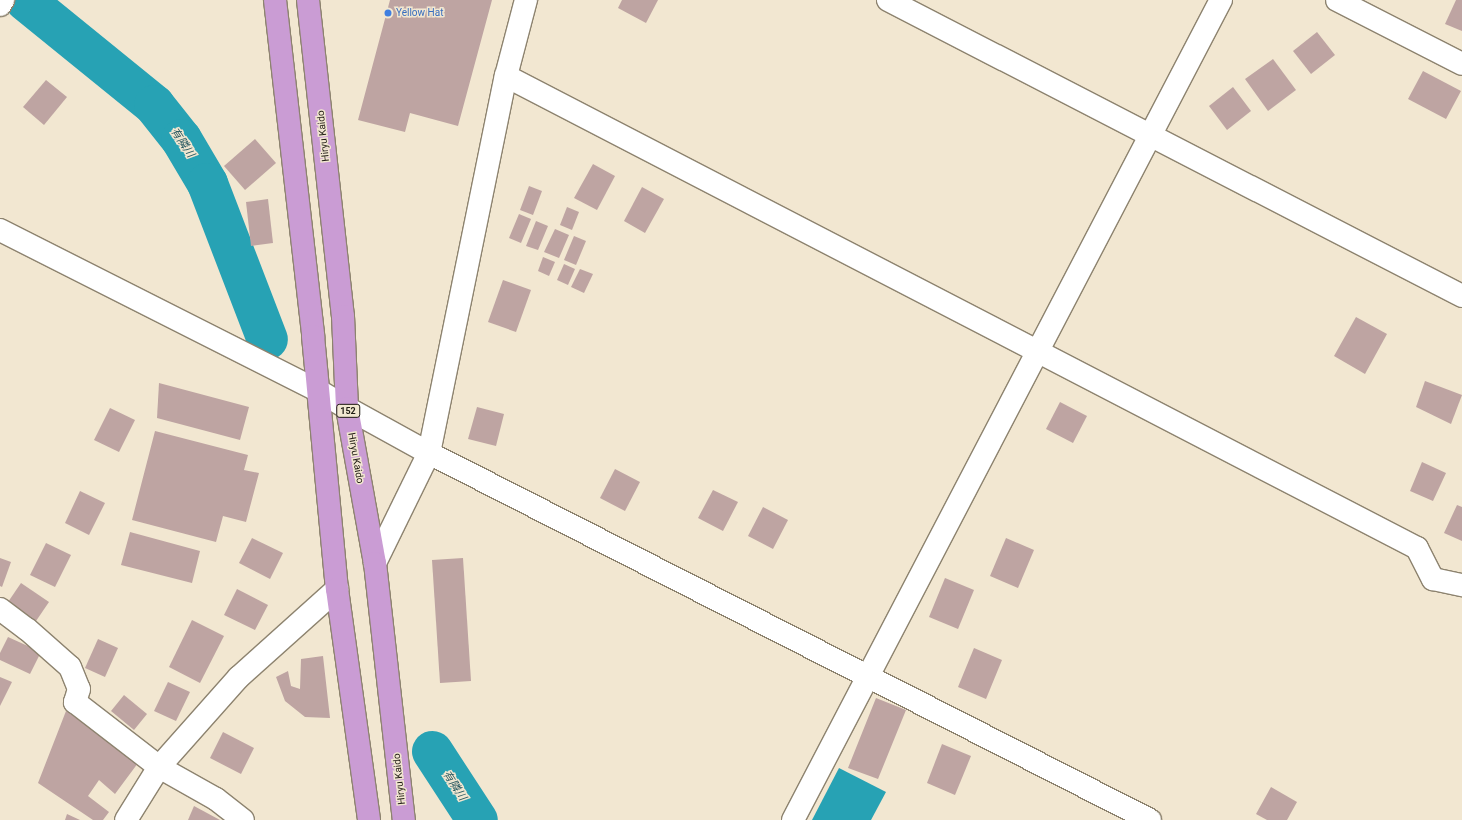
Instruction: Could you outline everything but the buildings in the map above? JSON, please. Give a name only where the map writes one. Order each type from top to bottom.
[{"type":"highway","name":"152","points":[[275,0],[319,391],[337,590],[369,820]]},
{"type":"highway","name":"Hiryu Kaido","points":[[308,0],[343,316],[347,408],[375,563],[404,820]]},
{"type":"street","points":[[0,5],[3,0]]},
{"type":"street","points":[[375,563],[429,453],[506,76],[526,0]]},
{"type":"street","points":[[888,0],[1462,296]]},
{"type":"street","points":[[794,820],[1221,0]]},
{"type":"street","points":[[1337,0],[1462,64]]},
{"type":"street","points":[[506,76],[1416,548],[1433,578],[1462,585]]},
{"type":"street","points":[[0,230],[319,391],[429,453],[870,676],[1150,820]]},
{"type":"street","points":[[126,820],[160,767],[239,677],[337,590]]},
{"type":"street","points":[[0,609],[27,629],[70,667],[79,689],[75,702],[160,767],[216,798],[243,820]]},
{"type":"water","points":[[839,768],[886,792],[871,820],[812,820]]},
{"type":"waterway","name":"有隣川","points":[[25,0],[154,105],[181,139],[207,183],[267,339]]},
{"type":"waterway","name":"有隣川","points":[[432,751],[477,820]]},
{"type":"place","name":"Yellow Hat","points":[[388,13]]}]
